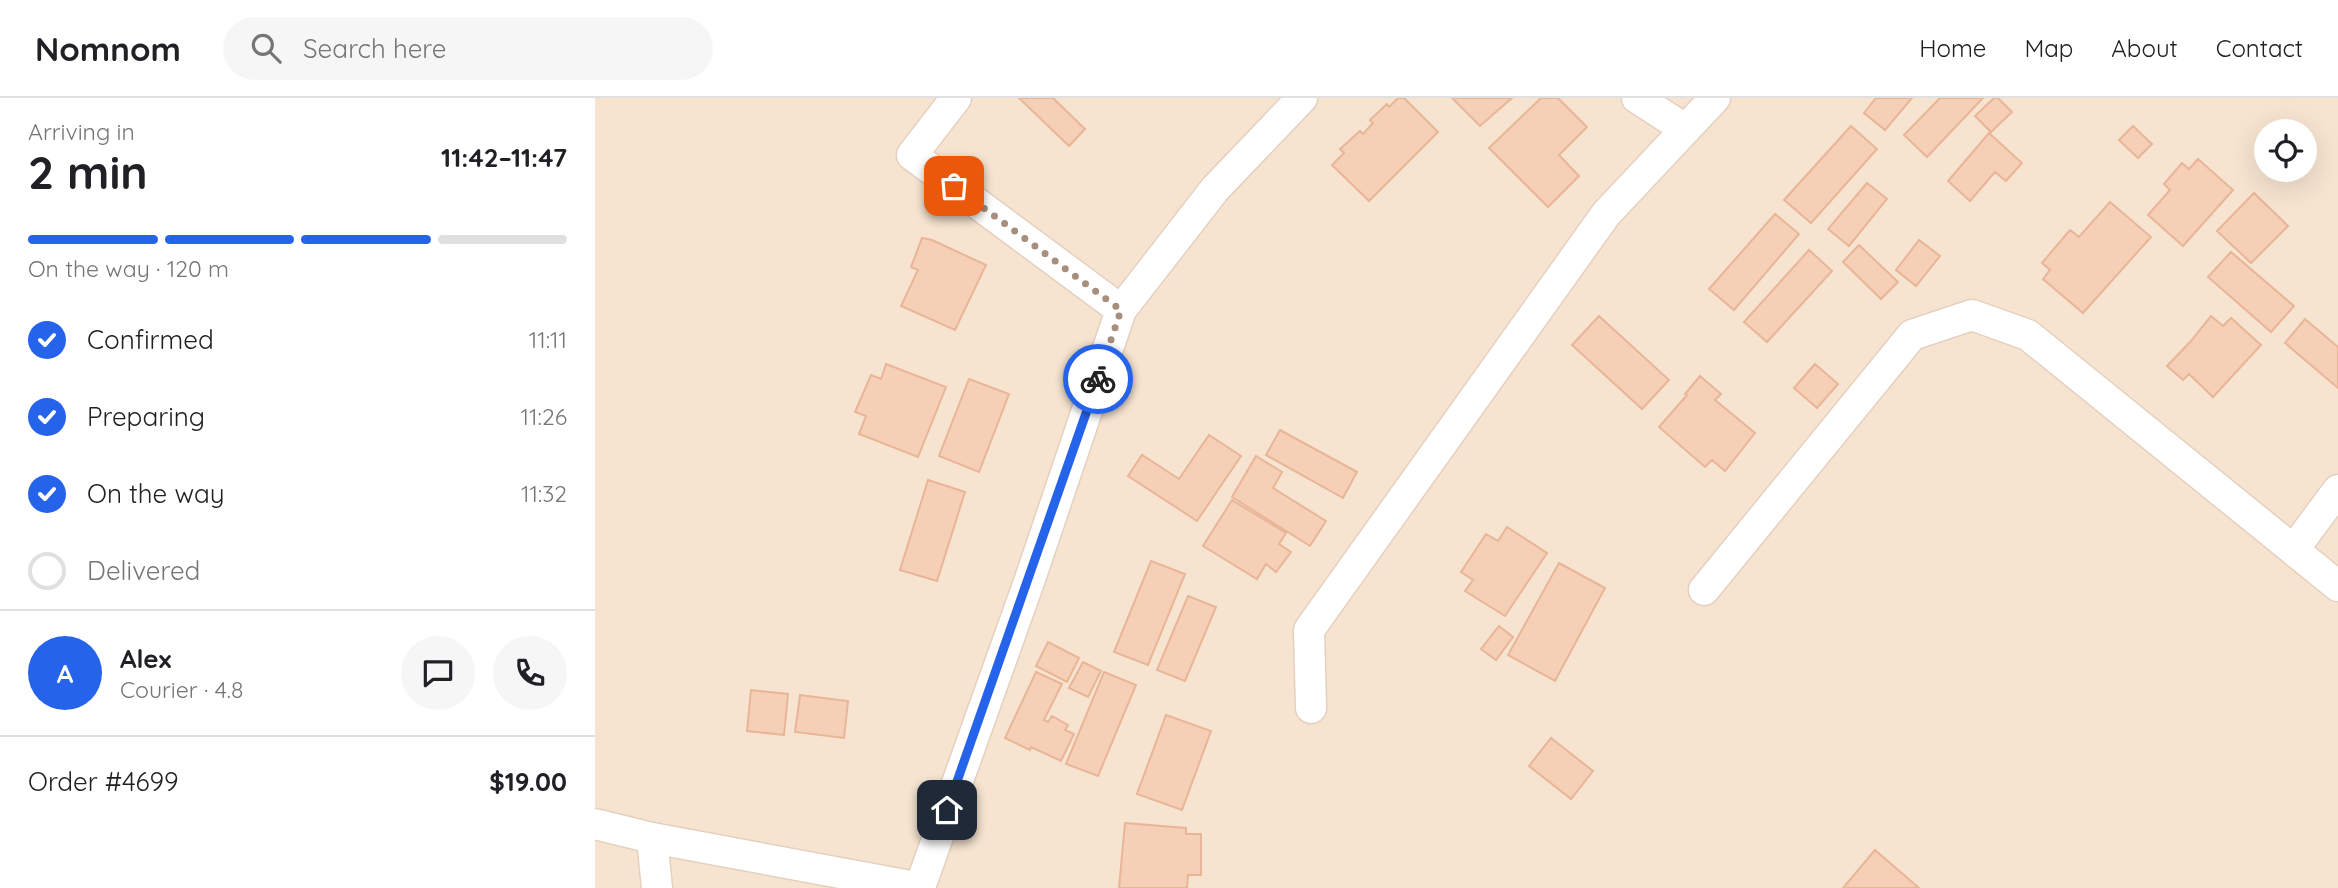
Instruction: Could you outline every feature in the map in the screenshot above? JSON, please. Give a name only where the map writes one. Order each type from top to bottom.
[{"type":"street","points":[[956,98],[912,155],[1121,310]]},
{"type":"street","points":[[595,824],[653,838],[921,888],[1121,310],[1215,189],[1302,98]]},
{"type":"street","points":[[1637,98],[1685,128]]},
{"type":"street","points":[[1311,708],[1309,630],[1606,214],[1715,98]]},
{"type":"street","points":[[1704,590],[1912,335],[1972,315],[2028,335],[2338,586]]},
{"type":"street","points":[[2294,549],[2338,490]]},
{"type":"street","points":[[653,838],[657,888]]},
{"type":"shaded area","points":[[595,98],[2338,98],[2338,888],[595,888]]},
{"type":"building","points":[[1019,98],[1053,98],[1085,129],[1069,146]]},
{"type":"building","points":[[1398,98],[1404,98],[1438,132],[1369,201],[1332,165],[1344,153],[1340,149],[1360,131],[1363,134],[1373,123],[1370,120]]},
{"type":"building","points":[[1452,98],[1512,98],[1480,126]]},
{"type":"building","points":[[1541,98],[1558,98],[1587,127],[1559,155],[1579,176],[1548,207],[1489,148]]},
{"type":"building","points":[[1876,98],[1912,98],[1885,130],[1864,113]]},
{"type":"building","points":[[1940,98],[1983,98],[1927,157],[1904,135]]},
{"type":"building","points":[[1994,98],[1998,98],[2012,112],[1991,132],[1975,116]]},
{"type":"building","points":[[1851,126],[1877,149],[1811,223],[1784,200]]},
{"type":"building","points":[[2133,126],[2152,144],[2138,158],[2119,140]]},
{"type":"building","points":[[1989,133],[2022,163],[2006,181],[1995,172],[1970,201],[1948,181]]},
{"type":"building","points":[[2198,159],[2233,190],[2183,246],[2148,215],[2170,190],[2164,184],[2182,163],[2189,169]]},
{"type":"building","points":[[1867,183],[1887,199],[1849,246],[1828,229]]},
{"type":"building","points":[[2254,193],[2288,226],[2251,263],[2217,231]]},
{"type":"building","points":[[2110,202],[2151,237],[2083,313],[2043,279],[2050,270],[2042,263],[2070,230],[2079,237]]},
{"type":"building","points":[[1775,214],[1799,234],[1734,310],[1709,289]]},
{"type":"building","points":[[922,238],[986,265],[955,330],[901,306],[918,270],[911,267]]},
{"type":"building","points":[[1919,240],[1940,256],[1916,286],[1896,270]]},
{"type":"building","points":[[1859,245],[1898,282],[1881,299],[1843,262]]},
{"type":"building","points":[[1809,250],[1832,271],[1767,342],[1744,322]]},
{"type":"building","points":[[2231,252],[2294,306],[2271,332],[2208,277]]},
{"type":"building","points":[[1599,316],[1669,380],[1642,409],[1572,345]]},
{"type":"building","points":[[2211,316],[2223,326],[2231,318],[2261,345],[2213,397],[2189,374],[2183,380],[2167,366]]},
{"type":"building","points":[[2305,319],[2338,347],[2338,388],[2285,343]]},
{"type":"building","points":[[886,364],[946,387],[918,457],[859,434],[866,416],[855,412],[871,375],[881,379]]},
{"type":"building","points":[[1815,364],[1838,384],[1817,408],[1794,388]]},
{"type":"building","points":[[1700,376],[1721,394],[1715,400],[1755,433],[1725,471],[1712,460],[1705,467],[1659,427]]},
{"type":"building","points":[[969,379],[1009,394],[979,472],[939,456]]},
{"type":"building","points":[[1280,430],[1357,472],[1343,498],[1266,455]]},
{"type":"building","points":[[1209,435],[1241,456],[1197,521],[1128,476],[1142,455],[1179,479]]},
{"type":"building","points":[[1256,456],[1282,472],[1273,488],[1326,521],[1310,546],[1232,497]]},
{"type":"building","points":[[928,480],[965,492],[937,581],[900,570]]},
{"type":"building","points":[[1232,500],[1286,533],[1279,544],[1291,552],[1276,572],[1266,564],[1257,579],[1203,546]]},
{"type":"building","points":[[1507,527],[1547,553],[1505,616],[1465,591],[1473,580],[1461,572],[1486,534],[1498,541]]},
{"type":"building","points":[[1151,561],[1185,574],[1148,665],[1114,652]]},
{"type":"building","points":[[1559,563],[1605,588],[1555,681],[1508,655]]},
{"type":"building","points":[[1188,596],[1216,607],[1185,681],[1157,670]]},
{"type":"building","points":[[1499,626],[1513,637],[1496,660],[1481,649]]},
{"type":"building","points":[[1048,642],[1079,658],[1067,682],[1036,666]]},
{"type":"building","points":[[1083,662],[1101,671],[1088,697],[1069,688]]},
{"type":"building","points":[[1036,672],[1062,684],[1044,720],[1048,722],[1052,716],[1068,725],[1065,730],[1074,734],[1061,761],[1005,738]]},
{"type":"building","points":[[1104,672],[1136,685],[1098,776],[1066,764]]},
{"type":"building","points":[[751,690],[788,694],[784,735],[747,731]]},
{"type":"building","points":[[800,695],[848,701],[844,738],[795,732]]},
{"type":"building","points":[[1166,715],[1211,731],[1182,810],[1137,794]]},
{"type":"building","points":[[1551,738],[1593,771],[1571,799],[1529,766]]},
{"type":"building","points":[[1125,823],[1186,828],[1186,834],[1201,834],[1201,875],[1188,875],[1187,888],[1119,888]]},
{"type":"building","points":[[1875,850],[1919,888],[1843,888]]},
{"type":"way so far","points":[[954,186],[1121,310],[1098,379]]},
{"type":"route","points":[[947,810],[1098,379]]}]
